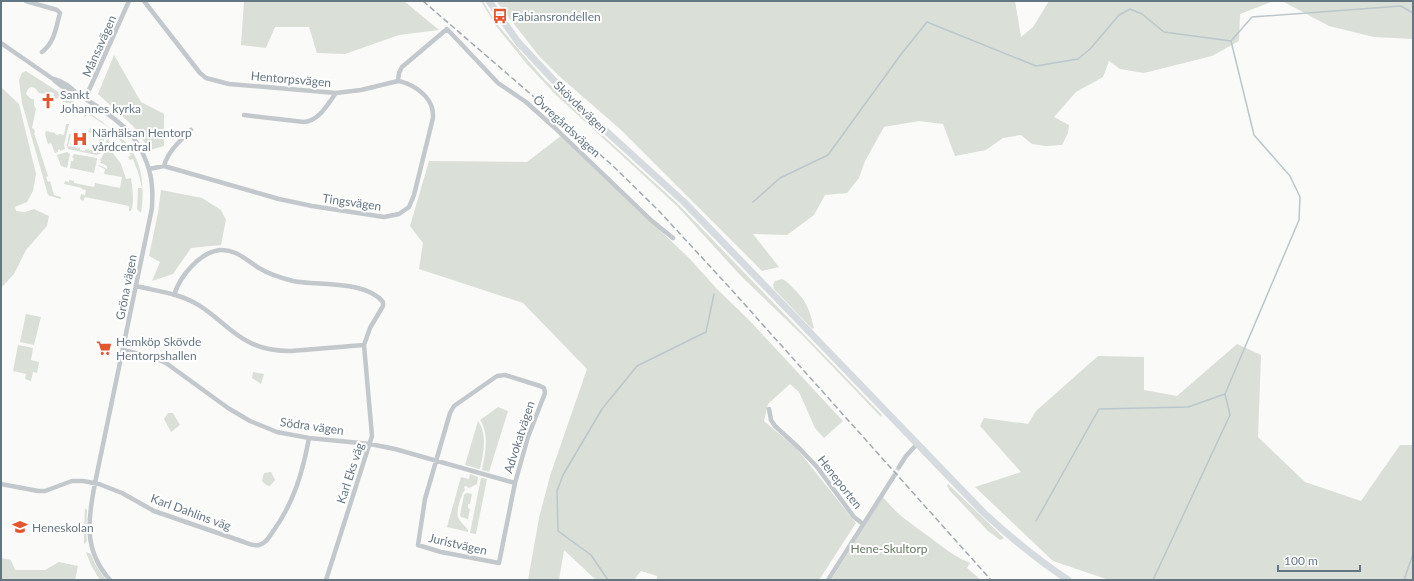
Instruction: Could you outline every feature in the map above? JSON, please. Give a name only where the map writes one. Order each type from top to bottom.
[{"type":"main road","name":"Skövdevägen","points":[[489,1],[518,42],[567,96],[685,203],[984,513],[1013,539],[1052,570],[1068,580]]},
{"type":"street","points":[[26,1],[57,10],[60,13],[55,35],[52,41],[42,52]]},
{"type":"street","name":"Månsavägen","points":[[85,99],[130,1]]},
{"type":"street","name":"Hentorpsvägen","points":[[144,1],[200,73],[206,78],[229,84],[336,93],[361,90],[398,82]]},
{"type":"street","name":"Övregårdsvägen","points":[[398,82],[402,67],[448,29],[498,83],[526,102],[556,128],[652,221],[674,238]]},
{"type":"street","name":"Gröna vägen","points":[[1,43],[54,79],[68,91],[85,99],[124,127],[136,142],[149,169],[152,186],[152,208],[95,483],[90,514],[89,536],[95,557],[100,567],[110,580]]},
{"type":"street","name":"Tingsvägen","points":[[149,169],[164,166],[279,199],[312,206],[384,217],[398,214],[409,207],[414,195],[433,118],[431,105],[422,93],[412,86],[403,82],[398,82]]},
{"type":"street","points":[[244,115],[304,122],[311,121],[317,118],[336,93]]},
{"type":"street","points":[[164,166],[166,159],[179,142],[191,130]]},
{"type":"street","points":[[136,286],[187,299],[205,309],[247,341],[269,350],[291,351],[364,345],[370,328],[383,306],[383,302],[380,298],[361,289],[294,281],[279,277],[259,268],[243,256],[231,251],[210,252],[201,257],[176,288],[174,295]]},
{"type":"street","name":"Karl Eks väg","points":[[326,580],[372,436],[364,345]]},
{"type":"street","name":"Södra vägen","points":[[123,350],[152,357],[166,363],[228,408],[250,421],[277,432],[308,438],[370,444],[395,449],[515,483]]},
{"type":"street","name":"Advokatvägen","points":[[437,461],[450,413],[454,406],[497,376],[505,375],[540,386],[544,388],[545,393],[528,437],[515,483]]},
{"type":"street","name":"Heneporten","points":[[769,409],[771,420],[775,426],[809,458],[854,517],[863,524],[894,476]]},
{"type":"street","name":"Karl Dahlins väg","points":[[1,484],[45,491],[72,481],[95,483],[122,492],[154,512],[244,542],[259,545],[269,538],[287,509],[299,480],[308,438]]},
{"type":"street","points":[[899,467],[906,456],[917,444]]},
{"type":"street","name":"Juristvägen","points":[[437,461],[422,512],[418,545],[437,551],[499,563],[515,483]]},
{"type":"street","points":[[828,580],[863,524]]},
{"type":"green space","points":[[244,1],[404,1],[439,30],[399,35],[345,54],[317,53],[309,27],[275,27],[266,48],[241,45]]},
{"type":"green space","points":[[481,1],[483,1],[496,23],[544,79],[587,121],[677,203],[882,415],[881,417],[804,337],[741,276],[678,207],[556,95],[526,63],[496,26]]},
{"type":"green space","points":[[496,1],[1015,1],[1021,37],[1033,27],[1049,1],[1273,1],[1240,14],[1239,41],[1212,56],[1144,73],[1120,69],[1109,61],[1103,77],[1076,92],[1054,117],[1069,125],[1068,133],[1062,145],[1046,146],[1032,144],[1021,135],[1003,138],[986,150],[955,156],[943,124],[919,121],[884,127],[865,161],[859,178],[847,193],[825,195],[814,215],[787,235],[753,234],[779,267],[762,271],[620,129],[559,76],[539,56]]},
{"type":"green space","points":[[1282,1],[1413,1],[1413,39],[1374,37],[1329,26]]},
{"type":"green space","points":[[114,55],[141,102],[164,114],[164,146],[150,150],[133,126],[98,94]]},
{"type":"green space","points":[[26,71],[74,102],[73,104],[63,102],[62,99],[53,98],[54,93],[39,93],[35,88],[31,87],[28,89],[26,94],[31,99],[34,99],[36,109],[32,128],[34,129],[48,176],[46,177],[48,182],[50,181],[54,195],[61,197],[61,199],[48,195],[22,103],[19,80],[22,73]]},
{"type":"green space","points":[[1,87],[19,104],[36,174],[33,191],[27,202],[15,207],[16,211],[25,212],[34,209],[49,216],[47,226],[26,250],[14,274],[1,288]]},
{"type":"green space","points":[[82,108],[108,127],[88,114],[85,117],[81,112]]},
{"type":"green space","points":[[66,124],[69,124],[64,145],[65,149],[60,151],[60,149],[55,153],[51,143],[48,144],[45,134],[46,131],[58,135],[64,135]]},
{"type":"green space","points":[[90,128],[105,137],[100,154],[96,155],[68,149],[67,145],[69,134],[71,134],[68,146],[80,148],[80,150],[85,151],[85,149],[97,151],[100,135],[88,132]]},
{"type":"green space","points":[[110,128],[123,139],[138,162],[143,193],[141,213],[137,209],[138,188],[142,188],[139,175],[133,159],[130,160],[128,157],[131,155],[114,132],[111,134],[108,132]]},
{"type":"green space","points":[[561,136],[690,259],[843,421],[824,438],[815,428],[799,392],[790,384],[768,404],[764,421],[797,449],[856,523],[819,580],[657,580],[657,576],[641,571],[634,580],[596,580],[564,550],[559,580],[528,580],[539,518],[550,476],[587,369],[523,303],[419,269],[423,243],[410,226],[429,161],[527,162]]},
{"type":"green space","points":[[107,138],[110,142],[107,145],[121,164],[126,179],[131,178],[133,199],[131,211],[129,211],[129,206],[85,197],[83,201],[80,199],[81,194],[85,195],[86,190],[64,184],[65,181],[69,182],[69,180],[74,181],[74,183],[94,187],[95,183],[120,188],[122,177],[104,174],[105,169],[98,166],[99,165],[107,169],[107,166],[99,162],[101,162],[100,160],[104,153]]},
{"type":"green space","points":[[67,152],[70,154],[67,168],[61,166],[57,155]]},
{"type":"green space","points":[[74,154],[97,158],[94,173],[70,168]]},
{"type":"green space","points":[[161,190],[202,198],[221,210],[226,220],[221,245],[191,248],[173,274],[152,281],[160,262],[149,256]]},
{"type":"green space","points":[[782,279],[799,294],[805,302],[814,328],[812,329],[774,289],[773,285],[775,281]]},
{"type":"green space","points":[[26,314],[41,317],[34,345],[20,342]]},
{"type":"green space","points":[[1237,344],[1261,355],[1258,437],[1305,482],[1361,501],[1400,445],[1413,445],[1413,580],[1109,580],[1053,561],[975,487],[1021,472],[980,426],[984,418],[1028,424],[1036,411],[1098,356],[1144,357],[1144,390],[1177,396]]},
{"type":"green space","points":[[18,345],[33,348],[31,360],[39,362],[37,373],[33,372],[31,381],[25,379],[26,374],[13,371]]},
{"type":"green space","points":[[253,372],[264,374],[261,384],[252,378]]},
{"type":"green space","points":[[498,407],[508,411],[489,472],[482,470],[486,438],[480,420]]},
{"type":"green space","points":[[168,413],[173,413],[180,425],[171,432],[164,419]]},
{"type":"green space","points":[[478,421],[484,438],[480,469],[465,465]]},
{"type":"green space","points":[[271,472],[275,480],[270,486],[266,485],[262,481],[264,473]]},
{"type":"green space","points":[[470,474],[478,477],[477,484],[469,488],[466,486],[464,487],[465,490],[458,507],[459,519],[468,532],[447,527],[461,477],[469,479]]},
{"type":"green space","points":[[481,478],[487,479],[476,534],[470,533]]},
{"type":"green space","points":[[948,484],[1004,538],[1000,540],[988,531],[950,491],[947,486]]},
{"type":"green space","points":[[466,493],[472,494],[470,504],[468,504],[468,508],[470,509],[468,519],[461,517],[460,515],[464,495]]},
{"type":"green space","name":"Hene-Skultorp","points":[[883,497],[899,514],[912,524],[950,552],[970,563],[967,568],[981,580],[831,580]]},
{"type":"green space","points":[[85,508],[87,510],[87,541],[84,544],[84,528]]},
{"type":"green space","points":[[86,552],[91,554],[95,564],[106,580],[100,580],[91,565]]},
{"type":"green space","points":[[1,558],[11,560],[15,570],[45,570],[59,562],[78,566],[75,580],[1,580]]},
{"type":"waterway","points":[[1231,41],[1252,17],[1401,6],[1413,13]]},
{"type":"waterway","points":[[753,202],[780,178],[828,155],[902,53],[927,22],[1036,66],[1078,59],[1091,48],[1119,15],[1130,9],[1142,14],[1164,32],[1231,41]]},
{"type":"waterway","points":[[1153,580],[1230,415],[1225,394],[1299,220],[1300,197],[1290,176],[1254,135],[1231,41]]},
{"type":"waterway","points":[[608,580],[591,555],[558,531],[557,491],[563,475],[602,409],[637,366],[706,332],[714,294]]},
{"type":"waterway","points":[[1036,521],[1099,409],[1188,407],[1225,394]]},
{"type":"waterway","points":[[1404,580],[1413,554]]},
{"type":"tunnel","points":[[894,476],[899,467]]},
{"type":"railway","points":[[423,1],[612,165],[659,211],[730,288],[991,580]]},
{"type":"place","name":"Fabiansrondellen","points":[[500,16]]},
{"type":"place","name":"Sankt Johannes kyrka","points":[[48,101]]},
{"type":"place","name":"Närhälsan Hentorp vårdcentral","points":[[80,139]]},
{"type":"place","name":"Hemköp Skövde Hentorpshallen","points":[[104,348]]},
{"type":"place","name":"Heneskolan","points":[[20,527]]}]
